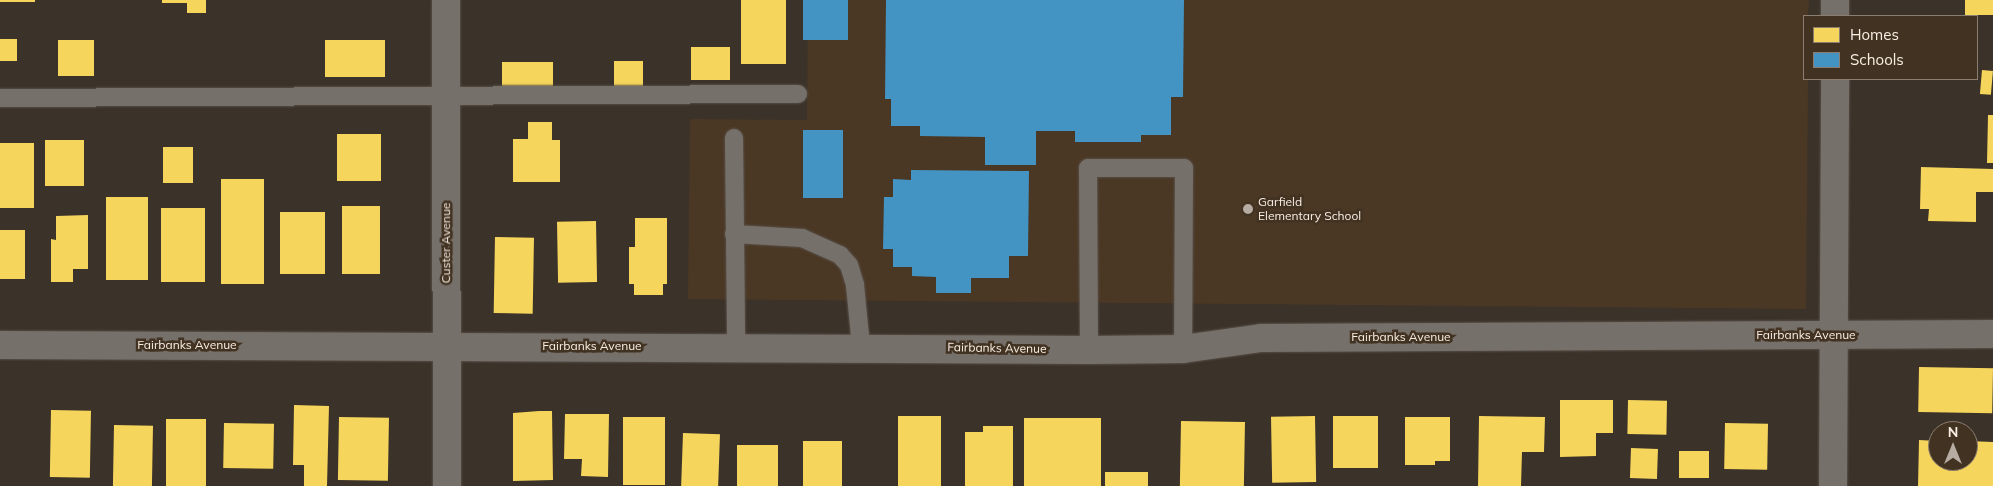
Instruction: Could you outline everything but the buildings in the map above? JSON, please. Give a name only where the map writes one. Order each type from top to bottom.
[{"type":"street","name":"Custer Avenue","points":[[446,0],[447,486]]},
{"type":"street","points":[[1835,0],[1835,15]]},
{"type":"street","points":[[1834,486],[1835,80]]},
{"type":"street","name":"Fairbanks Avenue","points":[[0,344],[861,346],[1089,350],[1183,349],[1261,338],[1993,334]]},
{"type":"lane","points":[[0,98],[798,94]]},
{"type":"lane","points":[[734,138],[736,346]]},
{"type":"lane","points":[[1089,350],[1088,168],[1184,168],[1183,349]]},
{"type":"lane","points":[[734,234],[802,238],[840,255],[849,265],[855,285],[861,346]]},
{"type":"shaded area","name":"Garfield Elementary School","points":[[808,0],[1809,0],[1808,15],[1803,15],[1803,80],[1808,80],[1806,309],[688,299],[690,119],[807,120]]},
{"type":"place","name":"Garfield Elementary School","points":[[1248,209]]}]
